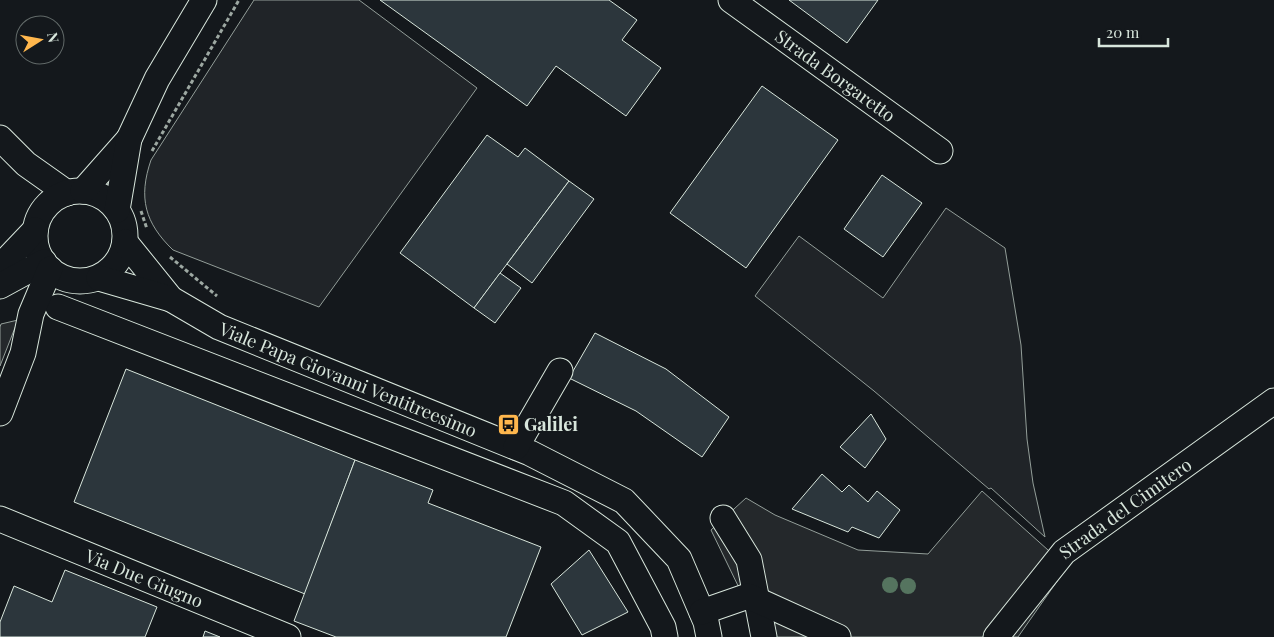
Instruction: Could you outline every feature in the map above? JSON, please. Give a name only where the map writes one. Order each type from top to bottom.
[{"type":"street","points":[[2,279],[50,202],[75,192],[129,139],[157,79],[204,0]]},
{"type":"street","name":"Strada Borgaretto","points":[[731,0],[940,152]]},
{"type":"street","points":[[0,138],[26,164],[75,192],[103,197],[128,207]]},
{"type":"street","points":[[24,353],[58,307],[88,280],[110,271],[118,261],[125,242],[124,224],[128,207],[129,139]]},
{"type":"street","points":[[26,164],[38,223],[38,252],[47,266],[62,278],[88,280]]},
{"type":"street","name":"Viale Papa Giovanni Ventitreesimo","points":[[125,242],[163,290],[218,327],[516,447],[624,501],[679,559],[702,612],[709,637]]},
{"type":"street","points":[[2,279],[47,266]]},
{"type":"street","points":[[0,413],[24,353],[31,314],[47,266]]},
{"type":"street","points":[[2,279],[24,293],[29,300],[31,314]]},
{"type":"street","name":"Viale Papa Giovanni Ventitreesimo","points":[[88,280],[163,290]]},
{"type":"street","points":[[58,307],[564,503],[618,542],[662,627],[665,637]]},
{"type":"street","points":[[516,447],[560,371]]},
{"type":"street","name":"Strada del Cimitero","points":[[996,637],[1064,552],[1274,401]]},
{"type":"street","points":[[723,518],[749,560],[764,637]]},
{"type":"street","name":"Via Due Giugno","points":[[0,519],[288,637]]},
{"type":"street","points":[[702,612],[748,596],[838,637]]},
{"type":"path","points":[[148,158],[239,0]]},
{"type":"path","points":[[128,207],[151,235]]},
{"type":"path","points":[[163,290],[168,255]]},
{"type":"shaded area","points":[[254,0],[359,0],[477,88],[319,307],[173,250],[156,230],[150,220],[147,209],[145,186],[151,160]]},
{"type":"shaded area","points":[[946,208],[1005,248],[1021,345],[1027,439],[1033,483],[1045,537],[991,488],[989,489],[874,391],[755,296],[799,236],[883,298]]},
{"type":"shaded area","points":[[18,320],[0,366],[1,324]]},
{"type":"shaded area","points":[[982,491],[1067,567],[1018,637],[756,637],[743,596],[711,530],[746,498],[775,515],[858,550],[928,554]]},
{"type":"building","points":[[380,0],[609,0],[637,20],[622,40],[661,68],[626,116],[556,66],[527,106]]},
{"type":"building","points":[[789,0],[878,0],[847,43]]},
{"type":"building","points":[[762,86],[838,140],[746,268],[670,213]]},
{"type":"building","points":[[487,135],[518,157],[525,148],[569,181],[474,308],[400,253]]},
{"type":"building","points":[[882,175],[922,203],[883,257],[844,229]]},
{"type":"building","points":[[569,181],[594,199],[532,283],[507,264]]},
{"type":"building","points":[[500,273],[521,288],[495,323],[474,308]]},
{"type":"building","points":[[595,333],[666,369],[729,417],[702,457],[636,411],[569,378]]},
{"type":"building","points":[[126,369],[355,460],[305,594],[74,502]]},
{"type":"building","points":[[871,414],[886,439],[865,468],[840,447]]},
{"type":"building","points":[[355,460],[433,490],[428,503],[541,547],[506,637],[336,637],[294,621]]},
{"type":"building","points":[[822,474],[842,492],[849,485],[868,502],[877,491],[900,510],[879,538],[852,527],[848,532],[792,509]]},
{"type":"building","points":[[589,550],[628,612],[582,635],[551,584]]},
{"type":"building","points":[[65,570],[157,607],[145,637],[0,637],[0,622],[14,586],[52,602]]},
{"type":"building","points":[[205,631],[220,637],[203,637]]},
{"type":"place","name":"Galilei","points":[[508,424]]}]
